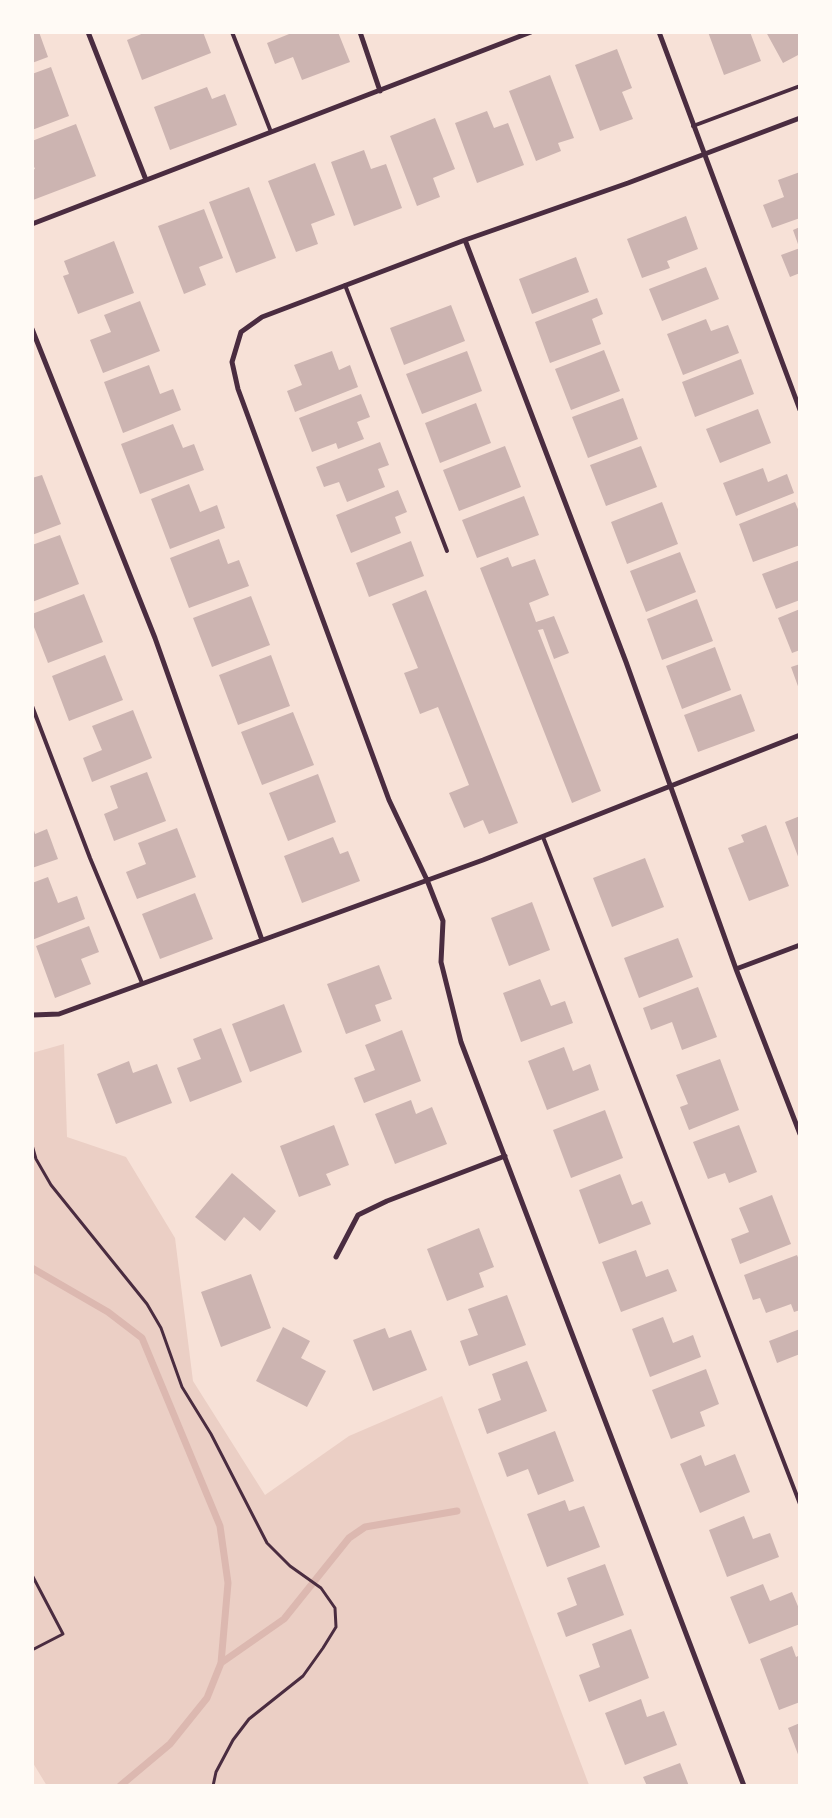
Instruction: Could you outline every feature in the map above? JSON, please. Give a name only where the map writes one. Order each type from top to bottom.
[{"type":"street","points":[[88,32],[146,180]]},
{"type":"street","points":[[360,32],[380,91]]},
{"type":"street","points":[[32,224],[531,32]]},
{"type":"street","points":[[659,32],[703,155],[800,410]]},
{"type":"street","points":[[744,1786],[461,1042],[441,962],[443,921],[427,880],[389,800],[238,389],[232,362],[241,332],[262,317],[465,240],[703,155],[800,118]]},
{"type":"street","points":[[465,240],[626,662],[736,969],[800,1134]]},
{"type":"street","points":[[32,329],[155,638],[262,940]]},
{"type":"street","points":[[32,1015],[59,1014],[142,984],[543,837],[800,735]]},
{"type":"street","points":[[736,969],[800,945]]},
{"type":"street","points":[[336,1257],[358,1215],[387,1201],[505,1156]]},
{"type":"lane","points":[[232,32],[271,132]]},
{"type":"lane","points":[[693,126],[800,86]]},
{"type":"lane","points":[[344,285],[447,551]]},
{"type":"lane","points":[[32,706],[90,858],[142,984]]},
{"type":"lane","points":[[543,837],[800,1504]]},
{"type":"path","points":[[32,1146],[36,1159],[51,1186],[147,1304],[161,1328],[182,1387],[210,1434],[267,1544],[300,1573],[321,1588],[335,1608],[336,1627],[303,1676],[249,1719],[238,1733],[216,1772],[213,1786]]},
{"type":"path","points":[[32,1575],[62,1634],[32,1650]]},
{"type":"shaded area","points":[[64,1044],[67,1137],[126,1157],[175,1238],[193,1381],[265,1495],[349,1436],[442,1396],[589,1785],[47,1786],[33,1763],[32,1053]]},
{"type":"building","points":[[32,32],[39,32],[48,57],[32,63]]},
{"type":"building","points":[[146,32],[203,32],[211,53],[142,80],[127,40]]},
{"type":"building","points":[[294,32],[338,32],[350,62],[302,80],[293,57],[275,64],[267,43]]},
{"type":"building","points":[[708,32],[750,32],[761,61],[724,75]]},
{"type":"building","points":[[766,32],[800,32],[800,54],[783,63]]},
{"type":"building","points":[[617,49],[632,88],[622,92],[633,119],[600,131],[575,65]]},
{"type":"building","points":[[51,67],[69,116],[32,130],[32,74]]},
{"type":"building","points":[[550,75],[574,138],[558,143],[561,151],[536,161],[509,91]]},
{"type":"building","points":[[207,87],[212,99],[225,94],[237,125],[170,150],[154,107]]},
{"type":"building","points":[[487,111],[494,128],[508,123],[524,165],[477,183],[455,123]]},
{"type":"building","points":[[435,118],[455,169],[433,178],[440,197],[417,206],[390,136]]},
{"type":"building","points":[[76,124],[96,176],[33,200],[32,170],[35,169],[32,162],[32,141]]},
{"type":"building","points":[[364,150],[371,169],[386,164],[402,208],[354,226],[331,162]]},
{"type":"building","points":[[315,163],[335,215],[311,224],[318,244],[296,252],[268,181]]},
{"type":"building","points":[[800,172],[800,218],[772,228],[763,205],[784,197],[778,180]]},
{"type":"building","points":[[249,187],[276,258],[236,273],[209,202]]},
{"type":"building","points":[[204,209],[223,258],[199,267],[206,285],[184,294],[158,226]]},
{"type":"building","points":[[686,216],[698,249],[667,261],[670,268],[642,278],[627,239]]},
{"type":"building","points":[[800,227],[800,247],[799,247],[793,230]]},
{"type":"building","points":[[114,241],[134,293],[78,314],[63,276],[69,274],[64,261]]},
{"type":"building","points":[[800,248],[800,273],[790,277],[781,255]]},
{"type":"building","points":[[576,257],[589,292],[532,314],[519,279]]},
{"type":"building","points":[[706,267],[719,299],[662,321],[649,289]]},
{"type":"building","points":[[597,298],[603,314],[592,319],[601,344],[550,363],[535,322]]},
{"type":"building","points":[[140,301],[160,351],[103,373],[90,340],[111,332],[104,315]]},
{"type":"building","points":[[451,305],[465,341],[404,365],[390,328]]},
{"type":"building","points":[[706,319],[711,331],[728,325],[739,353],[683,375],[667,334]]},
{"type":"building","points":[[604,350],[620,391],[571,410],[555,369]]},
{"type":"building","points":[[332,351],[339,370],[350,365],[358,387],[295,412],[287,391],[302,385],[294,365]]},
{"type":"building","points":[[467,351],[482,391],[422,414],[406,374]]},
{"type":"building","points":[[741,359],[754,394],[695,417],[682,382]]},
{"type":"building","points":[[149,365],[160,394],[173,389],[181,410],[123,433],[104,382]]},
{"type":"building","points":[[361,394],[370,417],[357,422],[364,439],[338,449],[336,443],[312,452],[299,418]]},
{"type":"building","points":[[623,398],[638,439],[588,458],[572,417]]},
{"type":"building","points":[[476,403],[491,443],[440,463],[425,423]]},
{"type":"building","points":[[758,409],[771,443],[720,463],[706,429]]},
{"type":"building","points":[[173,424],[183,448],[194,444],[204,470],[140,494],[121,444]]},
{"type":"building","points":[[380,442],[389,465],[378,469],[385,487],[347,502],[339,482],[324,487],[316,467]]},
{"type":"building","points":[[505,446],[521,487],[459,511],[443,470]]},
{"type":"building","points":[[641,446],[657,487],[606,506],[590,465]]},
{"type":"building","points":[[763,468],[768,482],[787,474],[794,493],[736,516],[723,483]]},
{"type":"building","points":[[42,475],[61,524],[32,535],[32,478]]},
{"type":"building","points":[[189,484],[200,512],[217,505],[225,528],[170,549],[151,499]]},
{"type":"building","points":[[398,490],[407,512],[395,517],[401,533],[351,553],[336,515]]},
{"type":"building","points":[[524,496],[539,535],[477,558],[462,520]]},
{"type":"building","points":[[662,502],[678,544],[627,564],[611,522]]},
{"type":"building","points":[[795,502],[800,514],[800,545],[753,562],[739,524]]},
{"type":"building","points":[[60,535],[79,584],[32,602],[32,545]]},
{"type":"building","points":[[219,539],[228,564],[239,560],[249,586],[189,608],[170,558]]},
{"type":"building","points":[[411,541],[424,576],[369,597],[356,563]]},
{"type":"building","points":[[680,552],[696,592],[646,612],[630,571]]},
{"type":"building","points":[[508,557],[512,567],[535,559],[549,595],[529,603],[536,622],[554,616],[569,653],[554,659],[543,629],[538,630],[601,791],[572,803],[480,568]]},
{"type":"building","points":[[800,560],[800,600],[776,609],[762,574]]},
{"type":"building","points":[[426,590],[518,823],[489,834],[483,820],[464,828],[449,793],[469,785],[438,707],[420,714],[404,673],[418,668],[392,604]]},
{"type":"building","points":[[84,594],[103,642],[48,663],[32,622],[32,614]]},
{"type":"building","points":[[251,596],[270,645],[212,667],[193,618]]},
{"type":"building","points":[[697,599],[713,641],[662,660],[647,619]]},
{"type":"building","points":[[800,609],[800,650],[792,653],[778,618]]},
{"type":"building","points":[[715,647],[731,690],[682,709],[666,666]]},
{"type":"building","points":[[105,655],[123,700],[69,721],[52,676]]},
{"type":"building","points":[[271,655],[290,706],[238,725],[219,675]]},
{"type":"building","points":[[800,664],[800,689],[799,689],[791,667]]},
{"type":"building","points":[[741,694],[755,731],[698,752],[684,715]]},
{"type":"building","points":[[133,710],[152,758],[92,782],[83,758],[102,750],[92,726]]},
{"type":"building","points":[[293,712],[314,765],[262,785],[241,732]]},
{"type":"building","points":[[147,772],[166,821],[114,841],[104,814],[118,808],[110,786]]},
{"type":"building","points":[[318,774],[336,822],[288,841],[269,793]]},
{"type":"building","points":[[800,816],[800,859],[799,859],[785,822]]},
{"type":"building","points":[[766,825],[789,886],[749,901],[728,848],[744,842],[741,835]]},
{"type":"building","points":[[33,827],[35,834],[47,829],[58,859],[32,868]]},
{"type":"building","points":[[177,828],[196,877],[137,899],[126,872],[146,864],[138,843]]},
{"type":"building","points":[[333,837],[340,854],[348,851],[360,881],[302,903],[284,856]]},
{"type":"building","points":[[645,858],[664,907],[612,927],[593,878]]},
{"type":"building","points":[[48,877],[58,903],[77,896],[85,919],[32,940],[32,883]]},
{"type":"building","points":[[195,893],[213,939],[160,959],[142,914]]},
{"type":"building","points":[[532,902],[550,950],[509,966],[491,918]]},
{"type":"building","points":[[89,926],[99,952],[81,959],[91,984],[55,998],[36,946]]},
{"type":"building","points":[[678,938],[693,977],[639,998],[624,958]]},
{"type":"building","points":[[379,965],[392,999],[375,1005],[381,1021],[346,1034],[327,984]]},
{"type":"building","points":[[540,979],[551,1006],[565,1001],[573,1023],[521,1042],[503,993]]},
{"type":"building","points":[[698,987],[717,1037],[682,1050],[672,1022],[651,1030],[643,1008]]},
{"type":"building","points":[[284,1004],[302,1052],[250,1072],[232,1024]]},
{"type":"building","points":[[221,1028],[242,1082],[190,1102],[177,1068],[201,1059],[193,1039]]},
{"type":"building","points":[[402,1030],[421,1081],[364,1103],[354,1078],[375,1070],[365,1045]]},
{"type":"building","points":[[564,1047],[573,1071],[590,1064],[599,1090],[547,1110],[528,1061]]},
{"type":"building","points":[[720,1059],[739,1110],[689,1130],[680,1107],[688,1104],[676,1075]]},
{"type":"building","points":[[129,1061],[133,1073],[157,1064],[172,1103],[116,1124],[97,1074]]},
{"type":"building","points":[[411,1100],[416,1114],[432,1107],[447,1144],[395,1164],[375,1114]]},
{"type":"building","points":[[605,1110],[623,1158],[571,1178],[553,1130]]},
{"type":"building","points":[[334,1125],[349,1165],[326,1174],[331,1185],[299,1197],[280,1146]]},
{"type":"building","points":[[739,1125],[757,1172],[729,1183],[725,1173],[708,1179],[693,1142]]},
{"type":"building","points":[[232,1173],[276,1211],[260,1231],[244,1217],[225,1241],[195,1217]]},
{"type":"building","points":[[620,1174],[632,1205],[642,1201],[651,1224],[599,1244],[579,1190]]},
{"type":"building","points":[[772,1195],[791,1244],[740,1264],[731,1239],[749,1232],[739,1208]]},
{"type":"building","points":[[479,1228],[494,1267],[479,1273],[484,1287],[447,1301],[427,1249]]},
{"type":"building","points":[[636,1250],[646,1277],[668,1269],[677,1291],[621,1312],[602,1262]]},
{"type":"building","points":[[797,1255],[800,1262],[800,1310],[794,1312],[791,1304],[766,1313],[760,1298],[753,1300],[744,1275]]},
{"type":"building","points":[[251,1274],[271,1328],[221,1347],[201,1292]]},
{"type":"building","points":[[507,1295],[526,1345],[469,1366],[460,1341],[478,1335],[468,1309]]},
{"type":"building","points":[[663,1317],[673,1343],[693,1335],[701,1357],[650,1377],[632,1329]]},
{"type":"building","points":[[283,1327],[310,1341],[301,1358],[326,1371],[307,1407],[256,1381]]},
{"type":"building","points":[[385,1328],[389,1338],[411,1330],[427,1370],[373,1391],[353,1340]]},
{"type":"building","points":[[800,1329],[800,1354],[777,1363],[769,1341]]},
{"type":"building","points":[[527,1361],[547,1411],[487,1434],[478,1409],[501,1400],[492,1374]]},
{"type":"building","points":[[706,1369],[719,1404],[700,1412],[705,1426],[671,1439],[652,1390]]},
{"type":"building","points":[[555,1431],[574,1481],[538,1495],[528,1469],[507,1477],[498,1453]]},
{"type":"building","points":[[735,1454],[750,1492],[700,1513],[680,1464],[701,1455],[705,1466]]},
{"type":"building","points":[[565,1500],[569,1511],[584,1506],[600,1547],[547,1567],[527,1514]]},
{"type":"building","points":[[744,1516],[753,1539],[770,1533],[779,1557],[727,1577],[709,1530]]},
{"type":"building","points":[[605,1564],[624,1615],[566,1637],[557,1613],[577,1605],[567,1578]]},
{"type":"building","points":[[763,1584],[770,1601],[792,1592],[800,1611],[800,1624],[749,1644],[730,1597]]},
{"type":"building","points":[[631,1629],[649,1678],[589,1702],[579,1675],[600,1667],[592,1644]]},
{"type":"building","points":[[792,1646],[796,1657],[800,1655],[800,1702],[779,1710],[760,1659]]},
{"type":"building","points":[[641,1699],[647,1717],[664,1711],[677,1745],[625,1765],[605,1713]]},
{"type":"building","points":[[800,1723],[800,1757],[799,1757],[788,1728]]},
{"type":"building","points":[[680,1763],[689,1786],[647,1786],[643,1777]]},
{"type":"waterway","points":[[32,1268],[108,1312],[142,1338],[220,1526],[228,1583],[221,1663],[207,1698],[170,1744],[120,1786]]},
{"type":"waterway","points":[[221,1663],[284,1619],[349,1538],[365,1527],[457,1511]]}]
